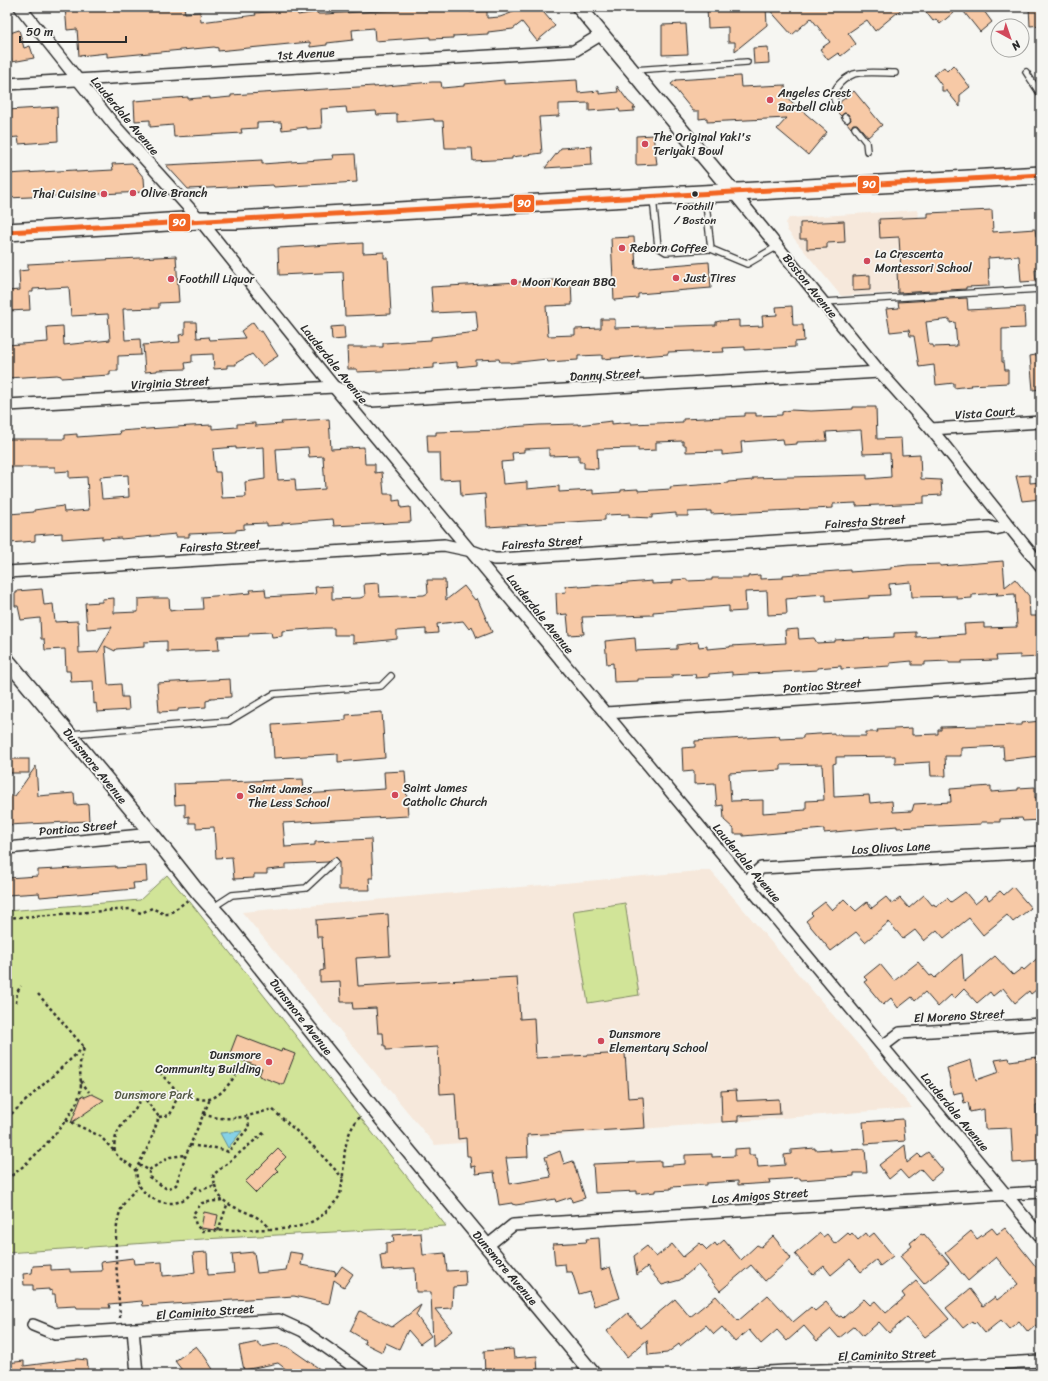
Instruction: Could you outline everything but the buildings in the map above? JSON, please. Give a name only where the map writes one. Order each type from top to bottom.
[{"type":"main road","points":[[7,232],[1041,174]]},
{"type":"street","name":"Lauderdale Avenue","points":[[20,7],[140,155],[200,220],[334,386],[606,714],[747,881],[1041,1237]]},
{"type":"street","name":"Boston Avenue","points":[[579,7],[734,192],[880,372],[931,429],[1041,566]]},
{"type":"street","name":"1st Avenue","points":[[7,84],[574,51],[602,34]]},
{"type":"street","name":"Danny Street","points":[[334,386],[371,401],[880,372]]},
{"type":"street","name":"Virginia Street","points":[[7,405],[334,386]]},
{"type":"street","name":"Vista Court","points":[[931,429],[1041,422]]},
{"type":"street","name":"Fairesta Street","points":[[7,572],[444,546],[472,551],[494,559],[500,559],[990,527],[995,529],[1008,526]]},
{"type":"street","name":"Dunsmore Avenue","points":[[7,660],[152,834],[197,891],[270,977],[372,1106],[593,1374]]},
{"type":"street","name":"Pontiac Street","points":[[606,714],[1041,684]]},
{"type":"street","name":"Pontiac Street","points":[[7,848],[152,834]]},
{"type":"street","name":"Los Olivos Lane","points":[[747,881],[761,868],[1041,852]]},
{"type":"street","name":"El Moreno Street","points":[[883,1046],[900,1033],[1041,1024]]},
{"type":"street","name":"Los Amigos Street","points":[[487,1246],[513,1225],[1041,1192]]},
{"type":"street","name":"El Caminito Street","points":[[33,1326],[55,1334],[279,1320],[303,1331],[364,1374]]},
{"type":"street","points":[[133,1329],[137,1374]]},
{"type":"street","name":"El Caminito Street","points":[[734,1374],[929,1367],[1041,1360]]},
{"type":"lane","points":[[632,70],[747,62]]},
{"type":"lane","points":[[1026,72],[1041,96]]},
{"type":"lane","points":[[838,107],[833,101],[833,93],[838,86],[855,74],[895,73]]},
{"type":"lane","points":[[855,128],[866,142],[867,151]]},
{"type":"lane","points":[[705,194],[710,249]]},
{"type":"lane","points":[[653,196],[658,247],[661,251],[666,252],[710,249],[747,264],[778,246]]},
{"type":"lane","points":[[824,302],[1041,289]]},
{"type":"lane","points":[[69,734],[229,721],[274,694],[381,686],[391,676]]},
{"type":"lane","points":[[212,908],[232,895],[306,888],[335,862]]},
{"type":"path","points":[[7,918],[130,909],[141,913],[152,908],[164,914],[169,914],[197,891]]},
{"type":"path","points":[[16,1003],[17,992],[21,986]]},
{"type":"path","points":[[38,994],[84,1047]]},
{"type":"path","points":[[7,1179],[50,1140],[66,1120],[80,1093],[81,1081],[79,1067],[84,1047]]},
{"type":"path","points":[[7,1118],[84,1047]]},
{"type":"path","points":[[161,1074],[179,1093],[201,1100],[210,1099],[221,1093],[237,1073]]},
{"type":"path","points":[[81,1081],[89,1092]]},
{"type":"path","points":[[115,1152],[117,1135],[140,1102],[143,1090]]},
{"type":"path","points":[[159,1117],[170,1115],[179,1093]]},
{"type":"path","points":[[142,1094],[159,1117]]},
{"type":"path","points":[[149,1170],[149,1176],[160,1185],[167,1189],[176,1186],[186,1155],[210,1099]]},
{"type":"path","points":[[222,1200],[202,1203],[193,1214],[196,1225],[202,1231],[293,1227],[309,1224],[317,1219],[328,1210],[340,1196],[343,1178],[343,1156],[348,1137],[357,1120],[372,1106]]},
{"type":"path","points":[[203,1114],[210,1117],[225,1118],[247,1116],[272,1109],[313,1146],[343,1178]]},
{"type":"path","points":[[190,1145],[202,1148],[221,1148],[228,1152],[250,1127],[247,1116]]},
{"type":"path","points":[[135,1171],[139,1165],[159,1117]]},
{"type":"path","points":[[66,1120],[100,1136],[115,1152],[118,1158],[135,1171],[140,1186],[153,1198],[165,1204],[187,1198],[197,1187],[201,1190],[215,1186]]},
{"type":"path","points":[[266,1131],[214,1175],[216,1193],[227,1205],[254,1215],[267,1224],[270,1229]]},
{"type":"path","points":[[149,1170],[170,1157],[186,1155]]},
{"type":"path","points":[[139,1165],[149,1170]]},
{"type":"path","points":[[121,1330],[116,1249],[117,1227],[123,1205],[140,1186]]},
{"type":"path","points":[[218,1231],[222,1214],[227,1205]]},
{"type":"shaded area","name":"La Crescenta Montessori School","points":[[918,210],[923,291],[841,296],[787,230],[786,223],[789,218]]},
{"type":"shaded area","name":"Dunsmore Elementary School","points":[[710,870],[912,1108],[435,1145],[242,912]]},
{"type":"green space","name":"Dunsmore Park","points":[[167,875],[190,902],[446,1226],[203,1239],[7,1253],[7,911],[140,900]]},
{"type":"green space","points":[[625,903],[639,995],[588,1003],[573,911]]},
{"type":"water","points":[[242,1131],[228,1148],[220,1133]]},
{"type":"transit line","name":"90","points":[[7,232],[1041,175]]},
{"type":"place","name":"Angeles Crest Barbell Club","points":[[770,100]]},
{"type":"place","name":"The Original Yaki's Teriyaki Bowl","points":[[645,144]]},
{"type":"place","name":"Olive Branch","points":[[133,193]]},
{"type":"place","name":"Thai Cuisine","points":[[104,194]]},
{"type":"place","name":"Foothill / Boston","points":[[695,194]]},
{"type":"place","name":"Reborn Coffee","points":[[622,248]]},
{"type":"place","name":"La Crescenta Montessori School","points":[[867,261]]},
{"type":"place","name":"Just Tires","points":[[676,278]]},
{"type":"place","name":"Foothill Liquor","points":[[171,279]]},
{"type":"place","name":"Moon Korean BBQ","points":[[514,282]]},
{"type":"place","name":"Saint James Catholic Church","points":[[395,795]]},
{"type":"place","name":"Saint James The Less School","points":[[240,796]]},
{"type":"place","name":"Dunsmore Elementary School","points":[[601,1041]]},
{"type":"place","name":"Dunsmore Community Building","points":[[269,1062]]}]
